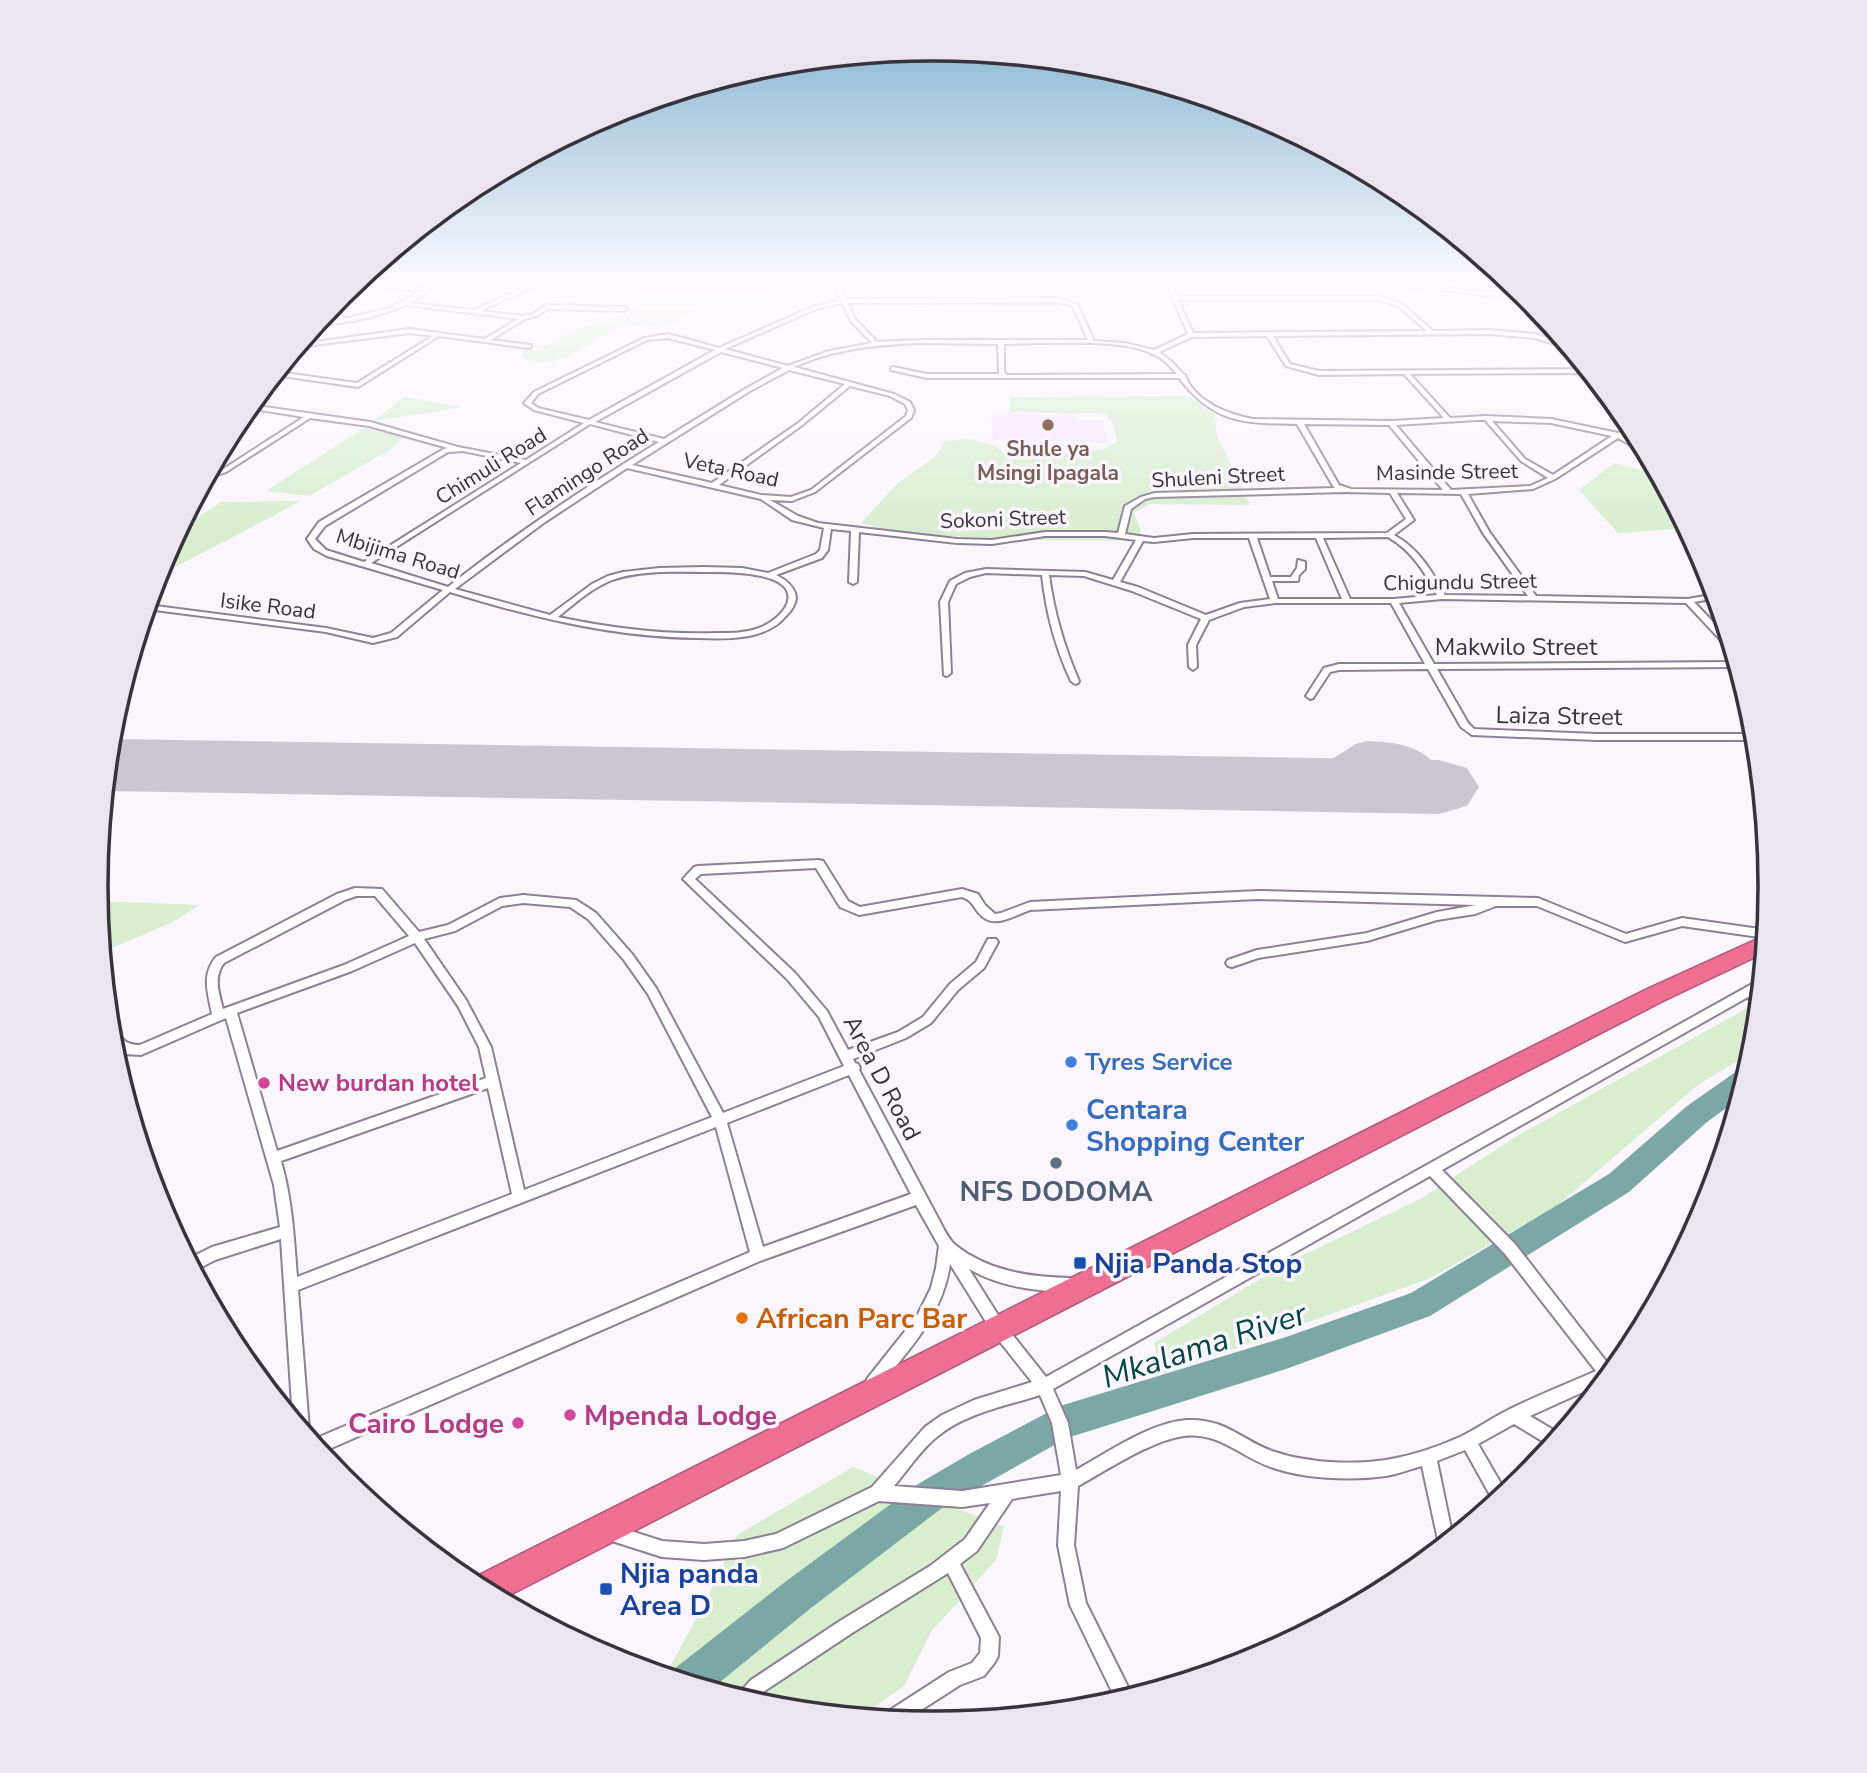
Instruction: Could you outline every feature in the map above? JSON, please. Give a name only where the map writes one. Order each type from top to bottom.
[{"type":"highway","points":[[495,1585],[1655,995],[1756,947]]},
{"type":"highway","points":[[485,1579],[593,1534]]},
{"type":"street","points":[[287,375],[358,385],[386,368]]},
{"type":"street","name":"Veta Road","points":[[588,368],[536,393],[527,403],[536,409],[664,441]]},
{"type":"street","name":"Chimuli Road","points":[[365,564],[590,422],[687,368]]},
{"type":"street","name":"Veta Road","points":[[625,465],[761,497],[783,499],[807,495],[911,412],[911,406],[901,398],[782,368]]},
{"type":"street","name":"Flamingo Road","points":[[384,639],[394,635],[448,589],[625,465],[789,368]]},
{"type":"street","points":[[1001,368],[1003,376]]},
{"type":"street","name":"Masinde Street","points":[[1174,368],[1203,402],[1219,411],[1253,421],[1391,423],[1486,418],[1550,421],[1618,435]]},
{"type":"street","points":[[1295,368],[1319,373],[1578,371]]},
{"type":"street","points":[[893,369],[927,376],[1183,376]]},
{"type":"street","points":[[1406,373],[1448,419]]},
{"type":"street","points":[[713,486],[799,425],[848,385]]},
{"type":"street","points":[[261,409],[370,424],[457,448],[527,462]]},
{"type":"street","points":[[220,472],[308,416]]},
{"type":"street","points":[[1486,418],[1523,460],[1553,478]]},
{"type":"street","name":"Masinde Street","points":[[1300,423],[1336,486],[1343,490],[1394,492],[1521,490],[1553,478],[1623,433]]},
{"type":"street","points":[[1391,423],[1449,492]]},
{"type":"street","points":[[1618,435],[1628,441]]},
{"type":"street","name":"Mbijima Road","points":[[457,448],[440,452],[349,506],[313,534],[311,539],[317,548],[448,589],[553,617],[609,629],[663,635],[759,631],[775,624],[786,613],[791,598],[789,586],[770,575]]},
{"type":"street","name":"Shuleni Street","points":[[1121,537],[1128,508],[1143,498],[1155,495],[1343,490]]},
{"type":"street","points":[[1394,492],[1409,520],[1389,535],[1419,555],[1442,597]]},
{"type":"street","points":[[1463,492],[1487,533],[1533,598]]},
{"type":"street","name":"Sokoni Street","points":[[761,497],[795,518],[828,527],[957,541],[992,542],[1045,534],[1105,534],[1140,540],[1202,536],[1252,538],[1389,535]]},
{"type":"street","points":[[553,617],[589,588],[614,577],[637,573],[742,570],[770,575],[818,556],[824,550],[828,527]]},
{"type":"street","points":[[853,582],[855,531]]},
{"type":"street","points":[[1319,537],[1347,601]]},
{"type":"street","points":[[1252,538],[1275,601]]},
{"type":"street","points":[[1116,582],[1140,540]]},
{"type":"street","points":[[1267,579],[1295,579],[1301,569],[1301,562]]},
{"type":"street","points":[[947,673],[944,602],[954,583],[968,575],[986,571],[1085,574],[1116,582],[1206,618],[1192,645],[1193,667]]},
{"type":"street","points":[[1045,572],[1052,621],[1063,656],[1075,681]]},
{"type":"street","name":"Chigundu Street","points":[[1206,618],[1244,606],[1275,601],[1394,601],[1442,597],[1688,601],[1706,598]]},
{"type":"street","name":"Laiza Street","points":[[1394,601],[1464,725],[1472,732],[1745,737]]},
{"type":"street","points":[[1688,601],[1719,633]]},
{"type":"street","name":"Isike Road","points":[[157,608],[326,630],[373,641],[384,639]]},
{"type":"street","name":"Makwilo Street","points":[[1310,696],[1331,668],[1729,665]]},
{"type":"street","name":"Area D Road","points":[[1120,1690],[1078,1605],[1066,1545],[1070,1482],[1060,1423],[1044,1386],[998,1328],[918,1198],[823,1014],[807,993],[688,879],[698,870],[819,864],[844,904],[859,911],[962,893],[974,897],[983,912],[991,918],[1004,919],[1019,909],[1030,906],[1258,895],[1495,902]]},
{"type":"street","points":[[300,1415],[287,1231],[281,1185],[274,1157],[210,974],[212,967],[231,953],[341,897],[355,892],[377,892],[417,937],[462,1003],[485,1047],[519,1198]]},
{"type":"street","points":[[124,1045],[134,1051],[164,1041],[224,1014],[348,968],[417,937],[451,928],[500,902],[523,899],[572,903],[592,916],[628,957],[652,991],[720,1120],[758,1255]]},
{"type":"street","points":[[1232,963],[1257,954],[1367,937],[1437,916],[1475,910],[1495,902],[1538,902],[1625,938],[1682,922],[1757,933]]},
{"type":"street","points":[[291,1286],[720,1120],[850,1062],[927,1020],[954,987],[980,965],[992,942]]},
{"type":"street","points":[[593,1534],[662,1549],[704,1552],[744,1549],[777,1542],[878,1493],[930,1432],[947,1420],[974,1408],[1044,1386],[1752,989]]},
{"type":"street","points":[[274,1157],[492,1081]]},
{"type":"street","points":[[1432,1169],[1510,1249],[1605,1365]]},
{"type":"street","points":[[324,1443],[758,1255],[918,1198]]},
{"type":"street","points":[[198,1261],[212,1254],[287,1231]]},
{"type":"street","points":[[862,1397],[921,1326],[931,1308],[941,1280],[946,1245],[979,1268],[1002,1278],[1049,1285],[1084,1284]]},
{"type":"street","points":[[878,1493],[962,1499],[1070,1482],[1156,1435],[1184,1428],[1207,1428],[1226,1435],[1270,1459],[1300,1467],[1345,1470],[1385,1468],[1429,1457],[1468,1441],[1514,1415],[1594,1381]]},
{"type":"street","points":[[1514,1415],[1549,1436]]},
{"type":"street","points":[[1468,1441],[1496,1490]]},
{"type":"street","points":[[1429,1457],[1444,1534]]},
{"type":"street","points":[[752,1691],[971,1545],[1007,1492]]},
{"type":"street","points":[[904,1711],[955,1678],[978,1670],[989,1656],[990,1637],[950,1561]]},
{"type":"shaded area","points":[[991,414],[1074,414],[1075,420],[1103,420],[1108,443],[1062,443],[1062,449],[1023,449],[1022,440],[993,440]]},
{"type":"green space","points":[[1189,396],[1215,414],[1217,436],[1250,505],[1150,504],[1134,513],[1141,531],[1136,540],[975,538],[883,529],[861,523],[898,483],[935,457],[945,441],[969,439],[995,446],[1008,456],[1042,456],[1104,449],[1117,441],[1112,422],[1105,414],[1010,412],[1010,397]]},
{"type":"green space","points":[[404,397],[463,407],[373,421]]},
{"type":"green space","points":[[364,428],[402,437],[393,448],[309,496],[266,491]]},
{"type":"green space","points":[[1614,463],[1642,470],[1651,480],[1677,529],[1618,533],[1579,490]]},
{"type":"green space","points":[[300,501],[172,569],[195,519],[221,502]]},
{"type":"green space","points":[[109,901],[199,905],[173,922],[111,948]]},
{"type":"green space","points":[[1750,1007],[1740,1060],[1699,1084],[1558,1205],[1431,1278],[1162,1375],[1154,1343],[1287,1263],[1422,1198],[1515,1137]]},
{"type":"green space","points":[[853,1467],[1004,1527],[996,1560],[931,1632],[904,1686],[871,1709],[773,1696],[669,1668],[708,1597],[737,1535]]},
{"type":"waterway","name":"Mkalama River","points":[[696,1677],[798,1595],[930,1496],[983,1465],[1060,1423],[1286,1353],[1419,1305],[1619,1183],[1697,1114],[1734,1088]]},
{"type":"taxiway","points":[[1314,785],[1367,751],[1394,752],[1407,756],[1428,775],[1434,787]]},
{"type":"runway","points":[[117,765],[1439,787]]},
{"type":"place","name":"Shule ya Msingi Ipagala","points":[[1048,425]]},
{"type":"place","name":"Tyres Service","points":[[1071,1062]]},
{"type":"place","name":"New burdan hotel","points":[[264,1083]]},
{"type":"place","name":"Centara Shopping Center","points":[[1072,1125]]},
{"type":"place","name":"NFS DODOMA","points":[[1056,1163]]},
{"type":"place","name":"Njia Panda Stop","points":[[1080,1263]]},
{"type":"place","name":"African Parc Bar","points":[[742,1318]]},
{"type":"place","name":"Mpenda Lodge","points":[[570,1415]]},
{"type":"place","name":"Cairo Lodge","points":[[518,1423]]},
{"type":"place","name":"Njia panda Area D","points":[[606,1589]]}]
